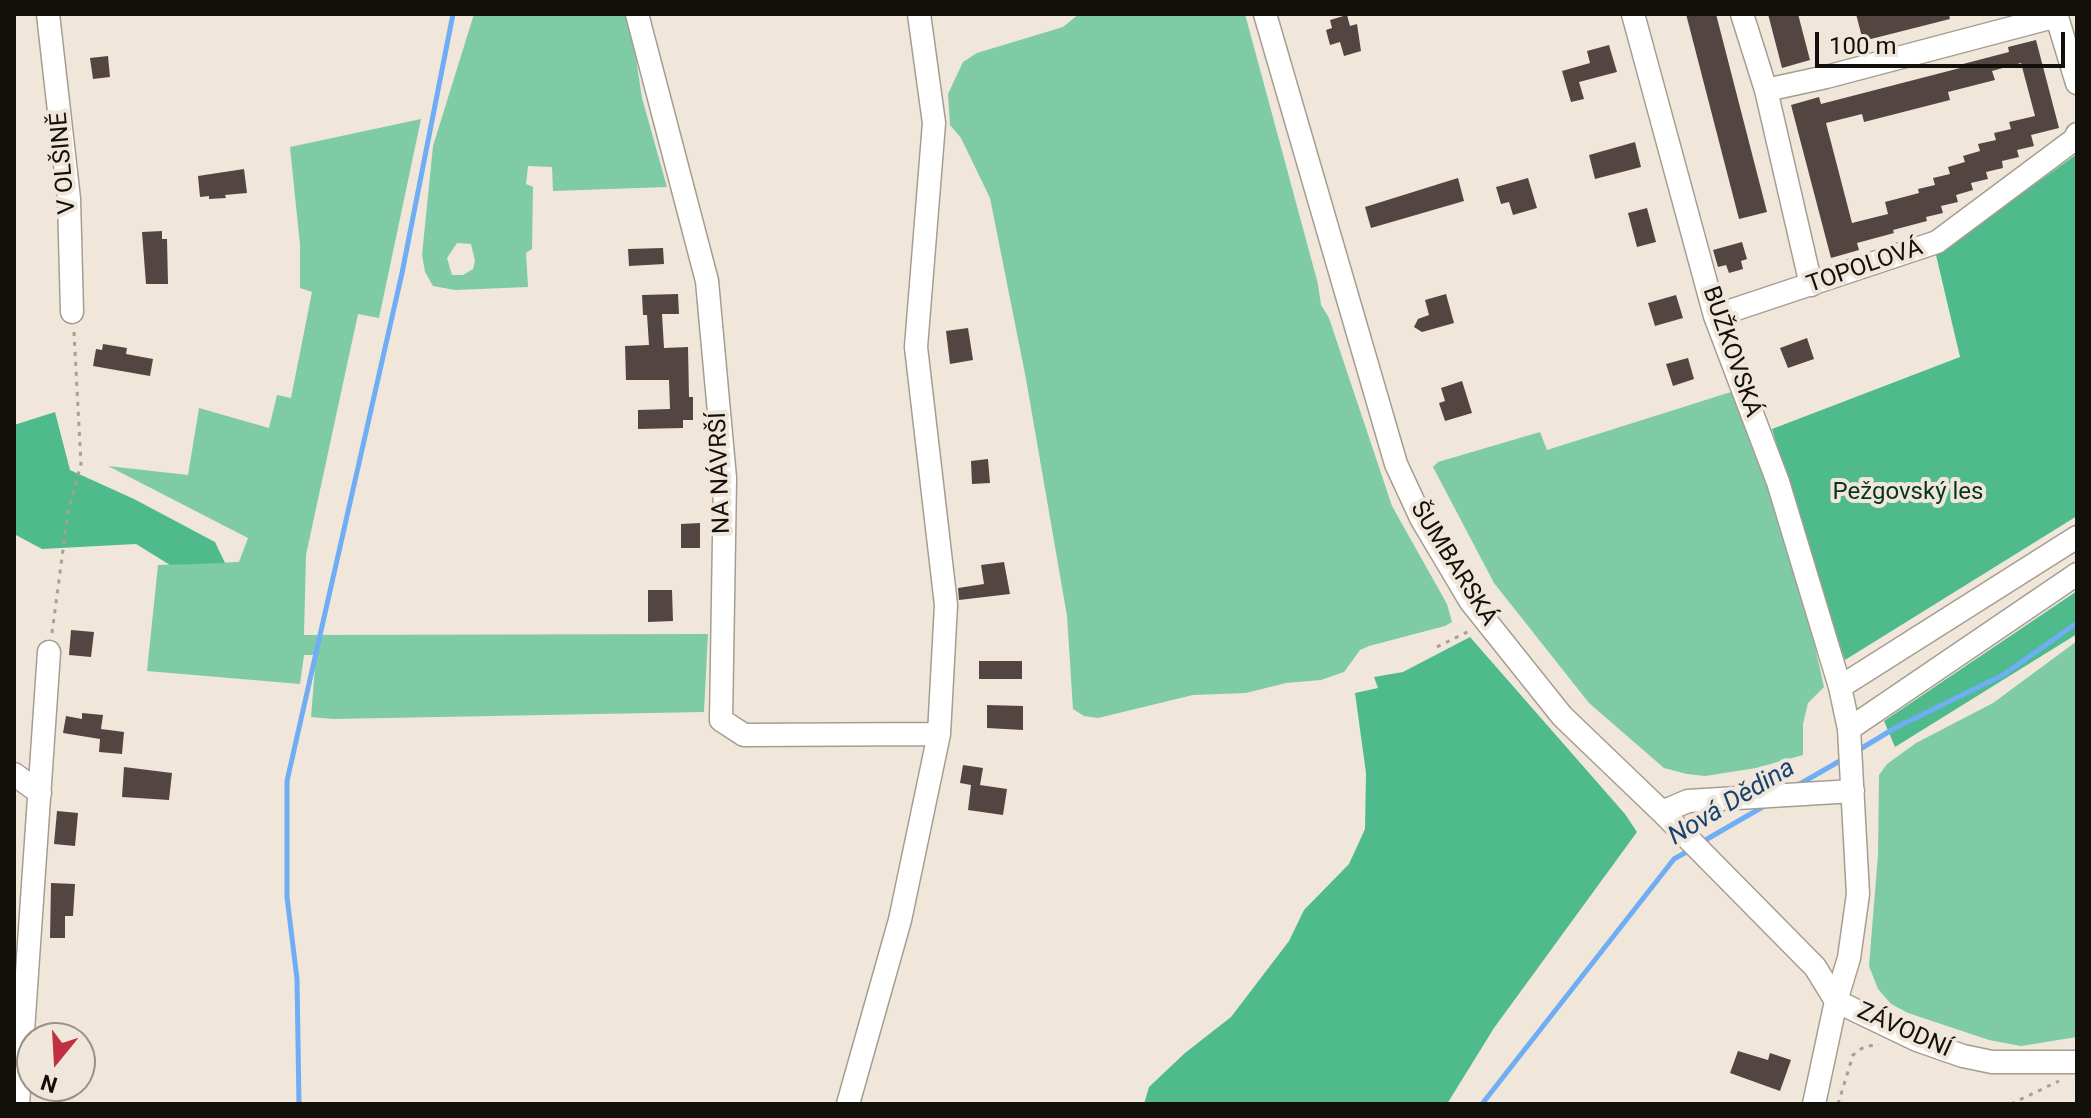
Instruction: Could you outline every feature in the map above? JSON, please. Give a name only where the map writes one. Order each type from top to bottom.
[{"type":"street","name":"V OLŠINĚ","points":[[48,14],[69,199],[72,312]]},
{"type":"street","name":"NA NÁVRŠÍ","points":[[637,14],[707,281],[725,478],[721,720],[744,735],[939,734]]},
{"type":"street","points":[[848,1104],[900,920],[939,734],[946,605],[916,347],[934,123],[919,14]]},
{"type":"street","name":"ŠUMBARSKÁ","points":[[1265,14],[1396,464],[1421,518],[1471,602],[1562,716],[1815,967],[1836,1001]]},
{"type":"street","name":"BUŽKOVSKÁ","points":[[1633,14],[1715,316],[1778,482],[1840,687],[1849,729],[1858,894],[1849,958],[1836,1001]]},
{"type":"street","points":[[1742,14],[1766,90],[1811,285]]},
{"type":"street","points":[[1766,90],[2057,15],[2076,77]]},
{"type":"street","name":"TOPOLOVÁ","points":[[1715,316],[1937,242],[2075,139],[2077,134]]},
{"type":"street","points":[[1840,687],[2077,537]]},
{"type":"street","points":[[1849,729],[2077,574]]},
{"type":"street","points":[[18,1104],[49,652]]},
{"type":"street","points":[[14,774],[40,793]]},
{"type":"street","points":[[1662,812],[1688,801],[1853,791]]},
{"type":"street","name":"ZÁVODNÍ","points":[[1814,1104],[1836,1001],[1917,1040],[1963,1056],[1992,1062],[2073,1069]]},
{"type":"path","points":[[49,652],[65,552],[68,512],[81,464],[72,312]]},
{"type":"path","points":[[1437,647],[1486,621]]},
{"type":"path","points":[[2011,1104],[2073,1069]]},
{"type":"green space","points":[[474,14],[629,14],[642,98],[667,187],[553,191],[552,167],[528,166],[526,184],[533,187],[532,249],[526,253],[528,287],[455,290],[433,286],[425,272],[422,255],[433,146]],"holes":[[[457,243],[471,244],[475,261],[473,269],[463,275],[452,275],[447,258]]]},
{"type":"green space","points":[[1079,14],[1245,14],[1318,284],[1321,305],[1329,318],[1392,506],[1447,604],[1452,622],[1369,646],[1360,650],[1344,672],[1321,680],[1286,683],[1246,693],[1193,695],[1098,718],[1084,716],[1073,709],[1067,616],[1026,379],[990,198],[961,138],[950,125],[948,94],[963,62],[977,53],[1063,27]]},
{"type":"green space","points":[[421,119],[379,318],[358,314],[306,555],[304,635],[708,634],[704,712],[333,719],[311,717],[316,655],[304,655],[300,684],[147,671],[158,565],[239,562],[248,538],[108,466],[188,475],[199,408],[269,428],[277,395],[291,398],[312,292],[300,288],[300,245],[290,147]]},
{"type":"green space","name":"Pežgovský les","points":[[2077,154],[2077,516],[1845,660],[1772,429],[1960,357],[1936,255]]},
{"type":"green space","points":[[1731,392],[1783,521],[1800,579],[1824,687],[1808,703],[1803,724],[1803,755],[1756,768],[1705,776],[1664,768],[1589,703],[1494,583],[1433,467],[1438,462],[1540,432],[1547,450]]},
{"type":"green space","points":[[55,412],[70,470],[134,499],[215,542],[225,563],[170,565],[136,544],[42,549],[14,534],[14,425]]},
{"type":"green space","points":[[2077,591],[2077,634],[1895,747],[1884,721]]},
{"type":"green space","points":[[1470,637],[1625,814],[1637,832],[1494,1028],[1447,1104],[1144,1104],[1149,1087],[1185,1053],[1231,1017],[1289,941],[1304,910],[1349,864],[1365,829],[1366,773],[1355,693],[1378,688],[1374,677],[1403,672]]},
{"type":"green space","points":[[2077,641],[2077,1037],[2021,1046],[1989,1040],[1908,1013],[1891,1004],[1878,989],[1869,966],[1878,855],[1879,775],[1887,764],[1916,743],[1993,703]]},
{"type":"building","points":[[1686,14],[1716,14],[1767,212],[1739,219]]},
{"type":"building","points":[[1768,14],[1798,14],[1810,60],[1782,68]]},
{"type":"building","points":[[1856,14],[1949,14],[1950,19],[1863,41]]},
{"type":"building","points":[[1347,15],[1350,26],[1357,24],[1361,51],[1344,56],[1340,42],[1330,45],[1326,30],[1332,28],[1330,20]]},
{"type":"building","points":[[2036,40],[2059,128],[2031,135],[2034,146],[2017,150],[2019,157],[2002,161],[2003,168],[1986,172],[1988,179],[1971,183],[1973,190],[1956,195],[1958,202],[1941,206],[1943,213],[1926,217],[1927,221],[1893,230],[1894,233],[1857,243],[1859,250],[1831,258],[1791,105],[1819,97],[1821,104],[1964,67],[1963,64],[2009,52],[2008,47]],"holes":[[[2021,63],[2035,116],[2009,122],[2011,129],[1994,133],[1996,140],[1978,144],[1980,151],[1963,156],[1965,162],[1948,167],[1950,174],[1933,178],[1935,185],[1918,189],[1919,193],[1885,202],[1888,214],[1852,223],[1826,123],[1862,114],[1864,122],[1950,100],[1948,92],[1995,80],[1992,71]]]},
{"type":"building","points":[[1609,45],[1617,72],[1579,82],[1584,99],[1571,102],[1562,71],[1590,63],[1587,51]]},
{"type":"building","points":[[108,56],[110,77],[93,79],[90,58]]},
{"type":"building","points":[[1635,142],[1641,167],[1595,179],[1589,155]]},
{"type":"building","points":[[244,169],[247,193],[225,195],[226,198],[200,197],[198,176]]},
{"type":"building","points":[[1458,178],[1464,201],[1371,228],[1365,207]]},
{"type":"building","points":[[1528,178],[1537,208],[1513,215],[1509,202],[1501,204],[1496,187]]},
{"type":"building","points":[[1647,208],[1656,242],[1637,247],[1628,213]]},
{"type":"building","points":[[162,231],[162,239],[167,239],[168,284],[146,284],[142,232]]},
{"type":"building","points":[[1742,242],[1747,259],[1741,261],[1743,269],[1729,273],[1726,265],[1718,267],[1713,250]]},
{"type":"building","points":[[663,248],[664,264],[629,266],[628,249]]},
{"type":"building","points":[[678,294],[679,314],[662,314],[664,348],[688,347],[689,397],[693,397],[693,420],[683,420],[683,428],[638,429],[638,410],[670,409],[669,380],[626,380],[625,346],[649,345],[642,295]]},
{"type":"building","points":[[1446,294],[1454,323],[1422,332],[1414,327],[1418,319],[1429,315],[1425,300]]},
{"type":"building","points":[[1676,295],[1683,318],[1655,326],[1648,303]]},
{"type":"building","points":[[968,328],[973,360],[950,364],[946,331]]},
{"type":"building","points":[[1807,338],[1814,359],[1788,368],[1780,348]]},
{"type":"building","points":[[103,344],[127,348],[126,354],[153,359],[150,376],[93,366],[96,349],[102,350]]},
{"type":"building","points":[[1688,358],[1694,379],[1673,386],[1666,364]]},
{"type":"building","points":[[1462,381],[1472,413],[1445,421],[1439,403],[1445,401],[1441,388]]},
{"type":"building","points":[[988,459],[990,483],[972,484],[971,461]]},
{"type":"building","points":[[700,523],[700,548],[681,548],[681,524]]},
{"type":"building","points":[[1004,562],[1010,594],[959,600],[958,588],[984,584],[981,565]]},
{"type":"building","points":[[648,590],[672,590],[673,621],[648,622]]},
{"type":"building","points":[[71,630],[94,632],[91,657],[69,655]]},
{"type":"building","points":[[979,661],[1022,661],[1022,679],[979,679]]},
{"type":"building","points":[[987,705],[1023,706],[1023,730],[987,728]]},
{"type":"building","points":[[82,713],[103,715],[101,729],[124,732],[122,754],[99,752],[100,739],[63,733],[66,716],[82,719]]},
{"type":"building","points":[[963,765],[983,768],[980,785],[1007,789],[1003,815],[968,810],[971,785],[960,783]]},
{"type":"building","points":[[124,767],[172,773],[169,800],[122,797]]},
{"type":"building","points":[[57,811],[78,813],[75,846],[54,844]]},
{"type":"building","points":[[51,883],[75,884],[73,916],[65,916],[65,938],[50,938]]},
{"type":"building","points":[[1738,1051],[1768,1060],[1770,1053],[1791,1060],[1780,1091],[1730,1073]]},
{"type":"waterway","points":[[299,1104],[297,979],[287,897],[287,781],[402,273],[453,14]]},
{"type":"waterway","name":"Nová Dědina","points":[[1857,751],[1895,728],[2003,675],[2077,623]]},
{"type":"waterway","name":"Nová Dědina","points":[[1798,785],[1845,758]]},
{"type":"waterway","name":"Nová Dědina","points":[[1702,842],[1766,805]]},
{"type":"waterway","name":"Nová Dědina","points":[[1482,1104],[1674,859],[1690,850]]}]
